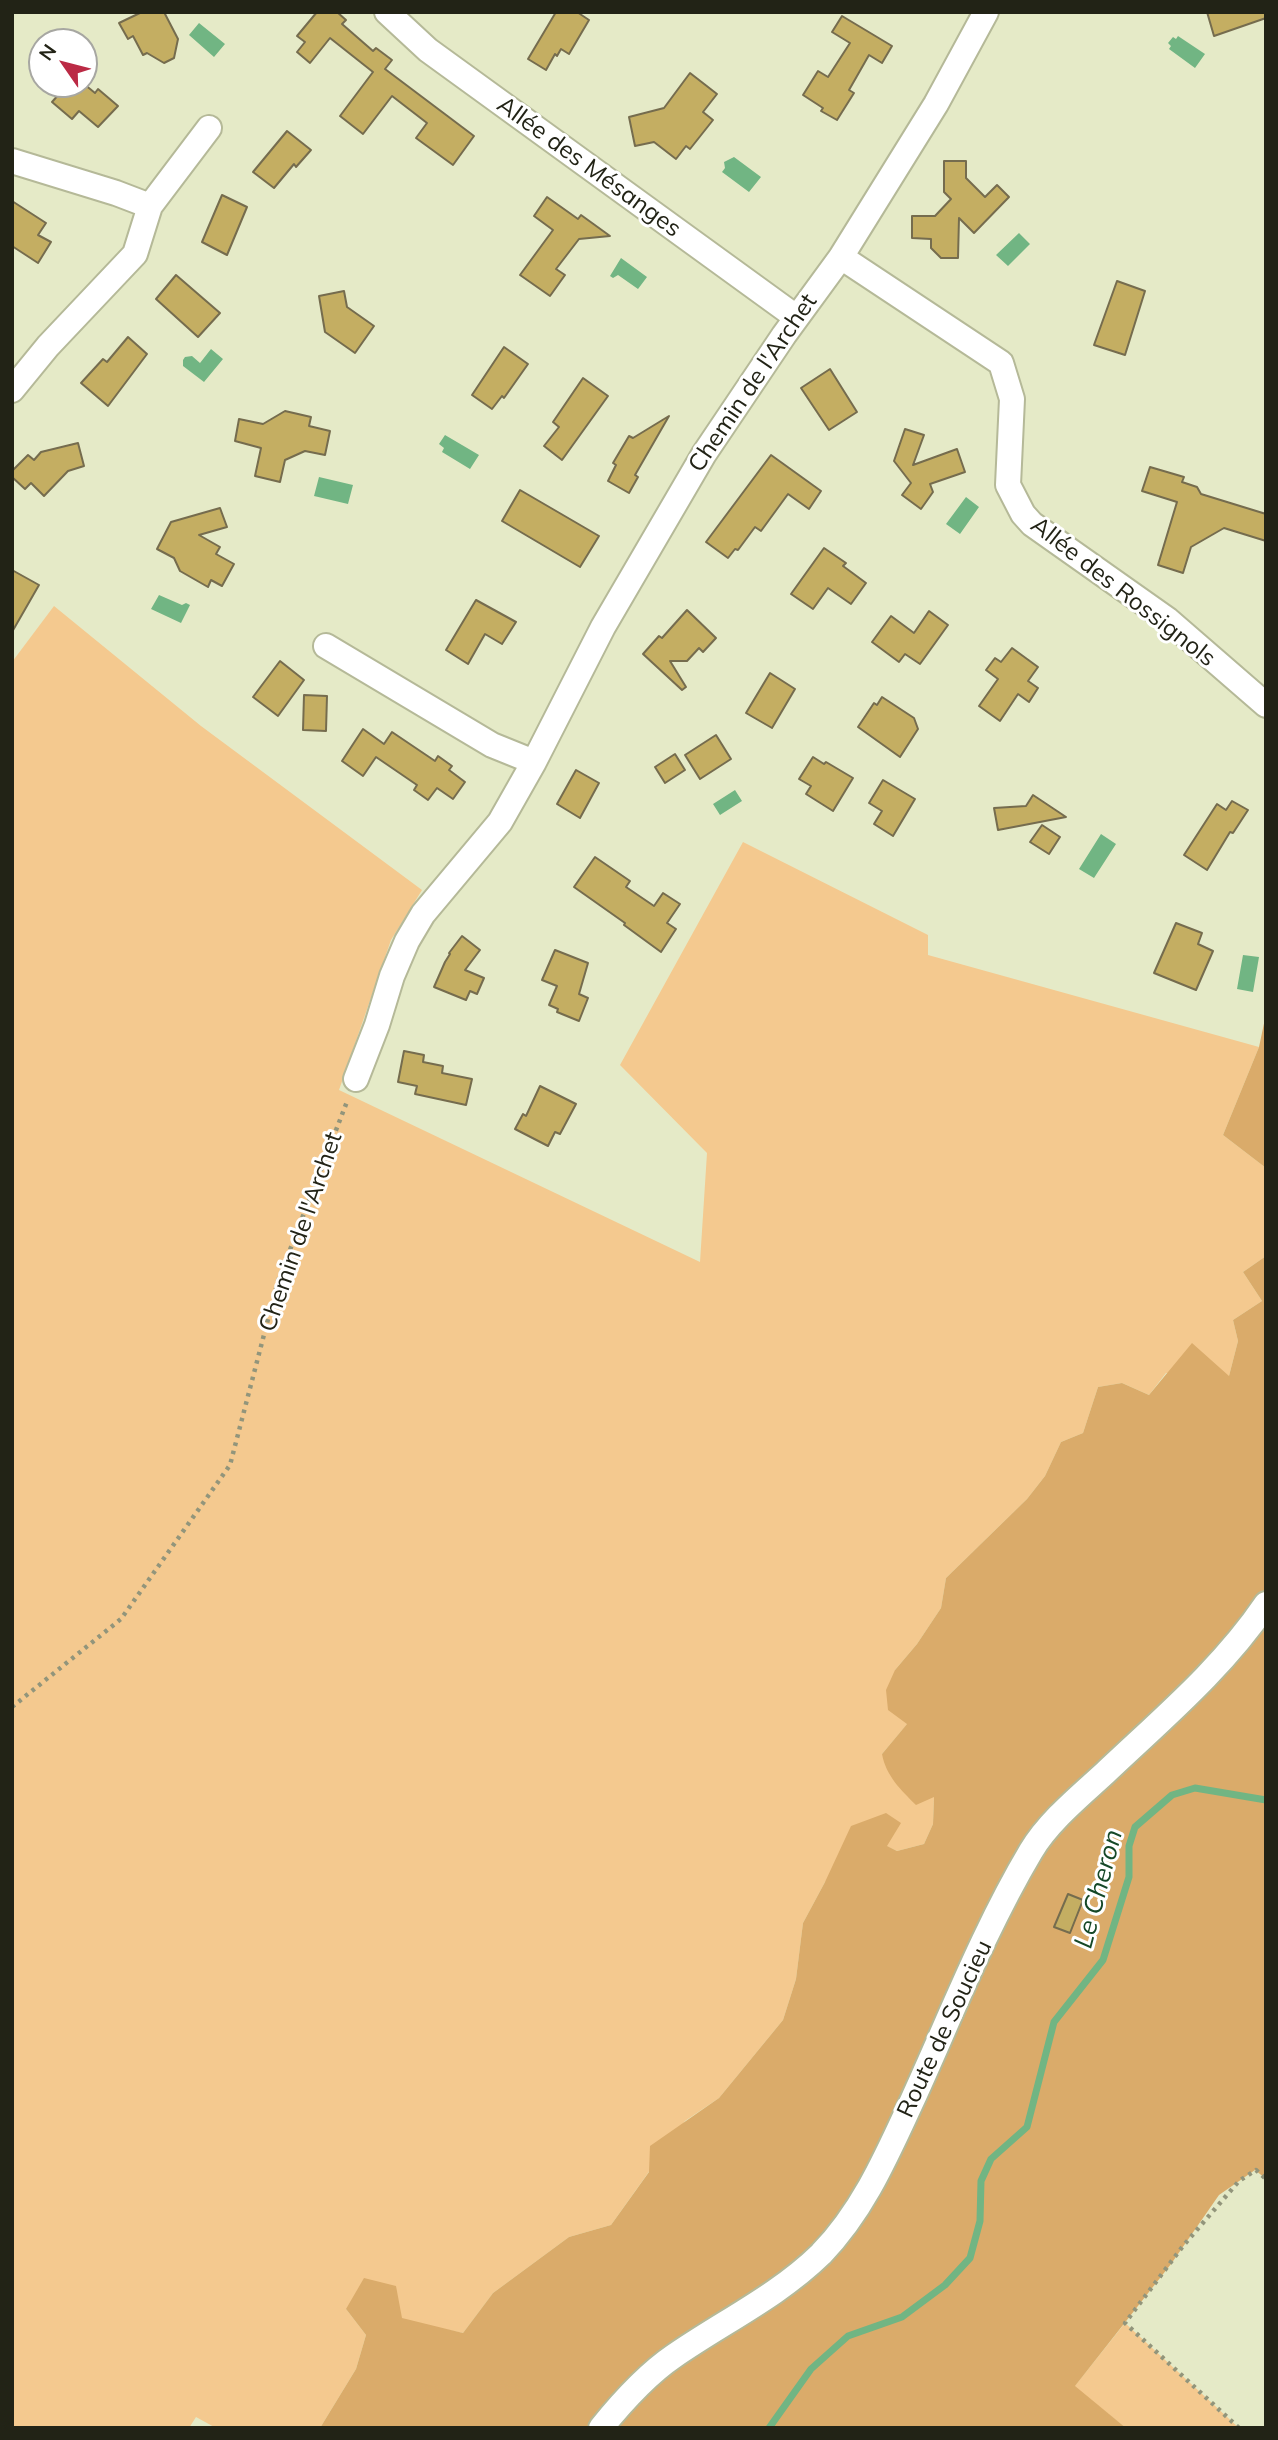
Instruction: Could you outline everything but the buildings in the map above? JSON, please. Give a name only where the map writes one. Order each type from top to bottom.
[{"type":"street","name":"Allée des Mésanges","points":[[387,12],[428,50],[796,317]]},
{"type":"street","name":"Chemin de l'Archet","points":[[356,1079],[407,941],[423,914],[500,822],[603,627],[704,454],[796,317],[841,257],[936,104],[986,12]]},
{"type":"street","points":[[12,390],[48,346],[135,254],[150,206],[209,128]]},
{"type":"street","points":[[12,160],[150,206]]},
{"type":"street","name":"Allée des Rossignols","points":[[841,257],[1001,363],[1013,398],[1008,485],[1023,514],[1032,524],[1168,620],[1266,705]]},
{"type":"street","points":[[326,646],[492,745],[534,762]]},
{"type":"street","name":"Route de Soucieu","points":[[601,2428],[625,2399],[672,2357],[785,2285],[821,2253],[851,2217],[881,2167],[997,1916],[1032,1849],[1064,1811],[1210,1674],[1248,1630],[1266,1604]]},
{"type":"path","name":"Chemin de l'Archet","points":[[12,1707],[121,1619],[230,1465],[278,1281],[356,1079]]},
{"type":"path","points":[[1239,2428],[1125,2323],[1183,2246],[1239,2181],[1256,2170],[1266,2179]]},
{"type":"shaded area","points":[[199,23],[225,44],[214,57],[189,35]]},
{"type":"shaded area","points":[[1178,36],[1205,54],[1195,68],[1169,49],[1171,46],[1168,43]]},
{"type":"shaded area","points":[[734,157],[761,177],[749,192],[722,172],[725,168],[724,162]]},
{"type":"shaded area","points":[[1019,233],[1030,244],[1008,266],[996,255]]},
{"type":"shaded area","points":[[621,258],[647,277],[638,289],[618,275],[613,278],[610,276]]},
{"type":"shaded area","points":[[211,349],[223,359],[204,382],[183,366],[183,360],[192,356],[200,363]]},
{"type":"shaded area","points":[[445,435],[479,455],[470,469],[442,452],[444,448],[439,444]]},
{"type":"shaded area","points":[[319,477],[353,485],[348,504],[314,496]]},
{"type":"shaded area","points":[[966,497],[979,507],[960,534],[946,524]]},
{"type":"shaded area","points":[[159,595],[182,605],[190,605],[181,623],[151,609]]},
{"type":"shaded area","points":[[54,606],[201,726],[422,890],[391,940],[339,1090],[700,1262],[707,1153],[620,1065],[743,842],[928,935],[928,955],[1259,1047],[1223,1135],[1266,1168],[1266,1256],[1243,1272],[1262,1301],[1233,1320],[1238,1341],[1229,1376],[1166,1373],[1149,1395],[1122,1383],[1098,1387],[1083,1433],[1061,1442],[1045,1476],[1027,1499],[946,1578],[941,1608],[917,1644],[895,1670],[908,1723],[882,1754],[934,1797],[933,1824],[924,1844],[897,1851],[886,1846],[825,1882],[803,1923],[796,1979],[783,2020],[719,2098],[685,2121],[611,2225],[569,2237],[493,2293],[463,2333],[346,2309],[366,2335],[356,2369],[320,2428],[216,2428],[196,2417],[189,2428],[12,2428],[12,662]]},
{"type":"shaded area","points":[[735,790],[742,801],[720,815],[713,804]]},
{"type":"shaded area","points":[[1101,834],[1116,844],[1094,878],[1079,869]]},
{"type":"shaded area","points":[[1243,955],[1259,957],[1253,992],[1237,989]]},
{"type":"shaded area","points":[[1266,1014],[1266,1168],[1223,1135],[1259,1047]]},
{"type":"shaded area","points":[[1266,1256],[1266,2179],[1255,2170],[1219,2195],[1171,2264],[1075,2386],[1126,2428],[320,2428],[356,2369],[366,2335],[346,2309],[364,2278],[396,2286],[402,2318],[463,2333],[493,2293],[569,2237],[611,2225],[649,2172],[650,2146],[719,2098],[783,2020],[796,1979],[803,1923],[851,1826],[886,1813],[901,1823],[887,1846],[897,1851],[924,1844],[933,1824],[934,1797],[916,1805],[891,1776],[882,1754],[907,1724],[888,1710],[886,1690],[895,1670],[917,1644],[941,1608],[946,1578],[1027,1499],[1045,1476],[1061,1442],[1083,1433],[1098,1387],[1122,1383],[1149,1395],[1192,1343],[1229,1376],[1238,1341],[1233,1320],[1262,1301],[1243,1272]]},
{"type":"shaded area","points":[[1125,2323],[1239,2428],[1126,2428],[1074,2387]]},
{"type":"waterway","name":"Le Cheron","points":[[769,2428],[811,2369],[848,2336],[902,2317],[945,2285],[970,2258],[980,2221],[981,2181],[991,2159],[1027,2127],[1054,2022],[1103,1960],[1129,1877],[1129,1846],[1135,1827],[1172,1795],[1195,1788],[1266,1800]]}]
